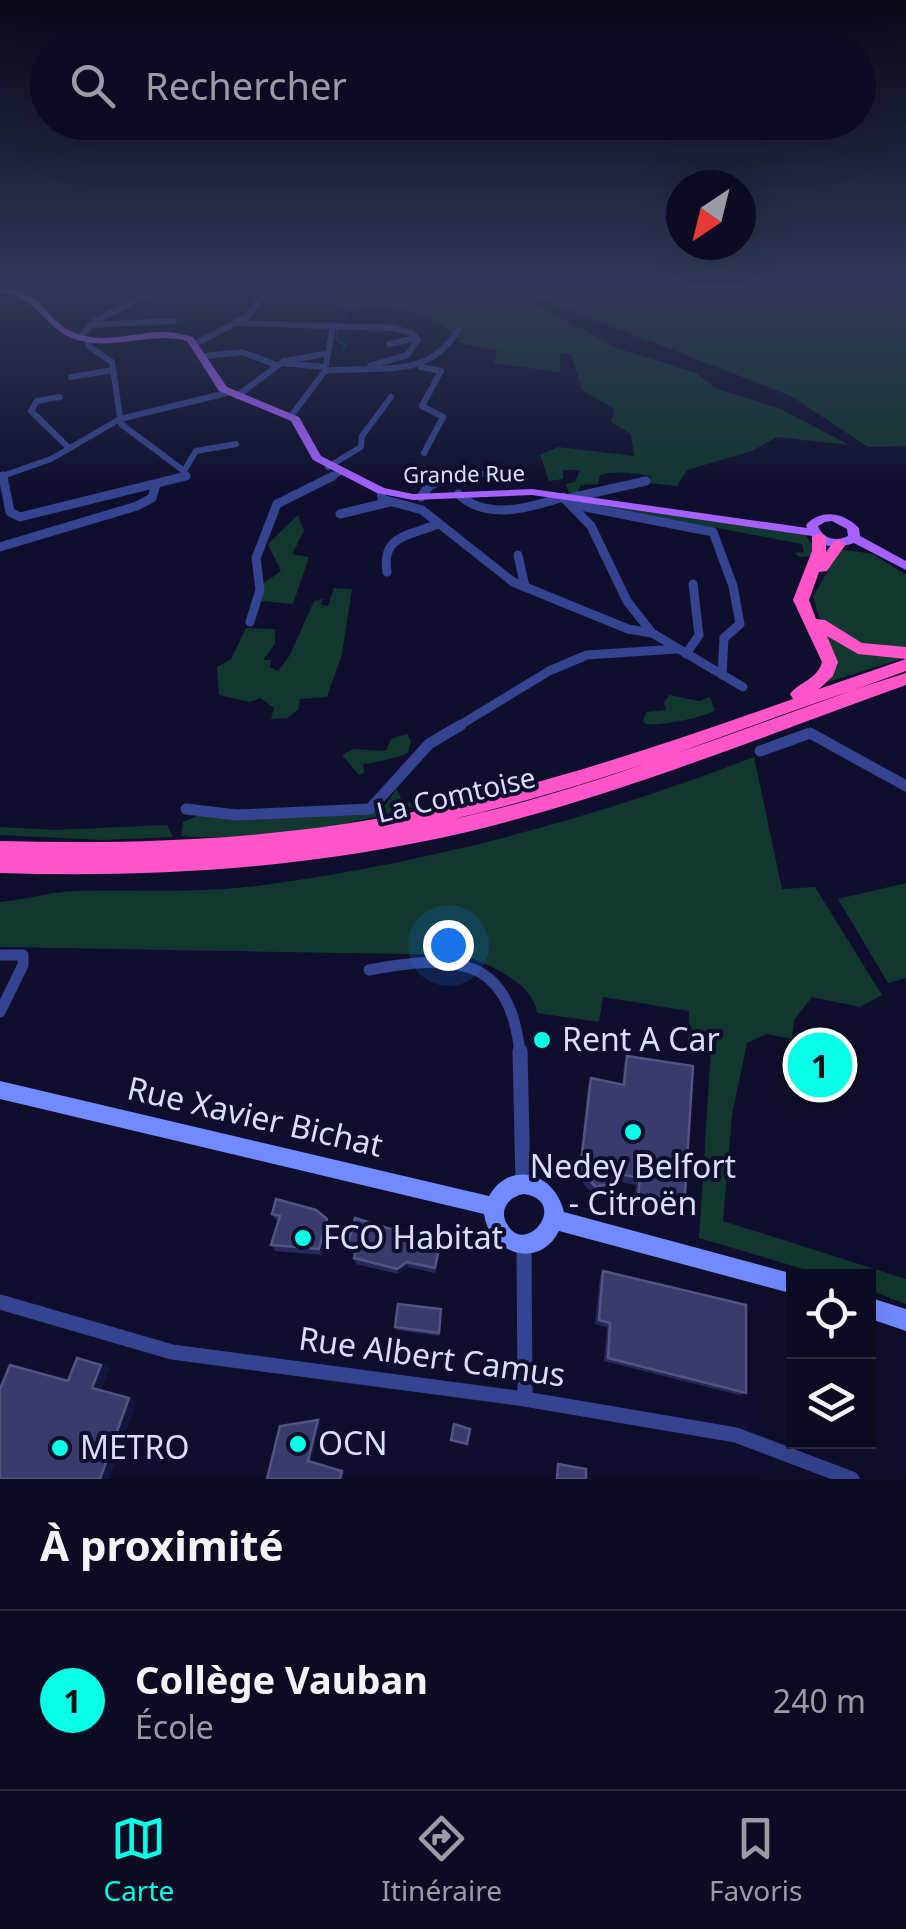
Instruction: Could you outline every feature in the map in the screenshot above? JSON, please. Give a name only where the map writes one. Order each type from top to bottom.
[{"type":"highway","points":[[740,724],[814,686],[828,670],[829,651],[801,600],[819,551],[816,530]]},
{"type":"highway","points":[[847,541],[827,557],[810,596],[813,616],[846,643],[878,652],[906,653]]},
{"type":"highway","name":"La Comtoise","points":[[0,849],[164,850],[345,832],[529,792],[906,666]]},
{"type":"highway","name":"La Comtoise","points":[[0,864],[104,867],[222,862],[433,831],[594,789],[906,679]]},
{"type":"main road","points":[[202,356],[212,377],[232,394],[291,416],[302,425],[314,455],[334,470]]},
{"type":"main road","points":[[206,356],[232,394]]},
{"type":"main road","name":"Grande Rue","points":[[334,470],[381,491],[421,497],[511,491],[816,530]]},
{"type":"main road","points":[[816,530],[844,521],[855,531],[847,541]]},
{"type":"main road","points":[[816,530],[906,566]]},
{"type":"main road","name":"Rue Xavier Bichat","points":[[0,1090],[496,1207]]},
{"type":"main road","points":[[522,1183],[548,1198],[552,1220],[546,1236],[524,1246],[506,1238],[496,1207],[505,1190],[522,1183]]},
{"type":"main road","points":[[552,1220],[786,1282]]},
{"type":"main road","points":[[876,1310],[906,1320]]},
{"type":"street","points":[[106,356],[113,370],[120,419],[185,474]]},
{"type":"street","points":[[250,356],[324,369],[370,366],[407,356]]},
{"type":"street","points":[[236,444],[196,451],[185,474],[156,484],[20,516],[10,512],[2,477],[69,448],[120,419],[232,394],[279,364],[316,356]]},
{"type":"street","points":[[291,416],[324,369],[325,356]]},
{"type":"street","points":[[420,367],[431,356]]},
{"type":"street","points":[[370,366],[441,371],[422,406],[443,417],[424,453]]},
{"type":"street","points":[[71,378],[113,370]]},
{"type":"street","points":[[60,396],[37,401],[31,411],[69,448]]},
{"type":"street","points":[[250,622],[260,590],[256,558],[277,504],[334,470],[361,447],[365,431],[391,397]]},
{"type":"street","points":[[421,497],[429,484],[446,475],[523,470]]},
{"type":"street","points":[[567,499],[646,480]]},
{"type":"street","points":[[0,546],[137,506],[152,498],[156,484]]},
{"type":"street","points":[[381,491],[380,498],[422,510],[498,574],[628,629],[652,633],[743,687]]},
{"type":"street","points":[[567,499],[591,526],[628,601],[652,633]]},
{"type":"street","points":[[567,499],[713,532],[733,586],[740,624],[724,638],[722,675]]},
{"type":"street","points":[[340,514],[375,509],[390,502]]},
{"type":"street","points":[[387,572],[384,553],[389,544],[438,524]]},
{"type":"street","points":[[518,555],[525,587]]},
{"type":"street","points":[[186,809],[215,814],[370,809],[439,736],[572,660],[682,651],[699,635],[694,584]]},
{"type":"street","points":[[760,752],[810,732],[868,761],[906,786]]},
{"type":"street","points":[[0,954],[23,956],[0,1012]]},
{"type":"street","points":[[369,970],[397,962],[474,966],[505,988],[518,1017],[522,1183]]},
{"type":"street","points":[[524,1246],[524,1399]]},
{"type":"street","name":"Rue Albert Camus","points":[[0,1302],[172,1352],[524,1399],[736,1434],[852,1479]]},
{"type":"green space","points":[[496,356],[560,356],[560,372],[494,363]]},
{"type":"green space","points":[[572,356],[642,356],[696,373],[715,388],[781,409],[849,445],[777,437],[752,451],[687,470],[677,486],[648,483],[651,477],[640,474],[611,473],[600,475],[598,484],[581,485],[578,492],[569,493],[566,484],[575,482],[580,470],[563,470],[563,479],[549,481],[540,455],[558,447],[634,456],[631,434],[611,422],[614,409],[582,390]]},
{"type":"green space","points":[[688,356],[906,356],[906,446],[868,447],[791,396]]},
{"type":"green space","points":[[579,502],[804,533],[814,547],[811,556],[800,557],[794,553],[804,552],[802,544]]},
{"type":"green space","points":[[298,515],[304,531],[292,554],[309,557],[293,604],[261,601],[264,583],[281,571],[268,544]]},
{"type":"green space","points":[[840,549],[873,554],[906,575],[906,649],[864,646],[820,620],[813,597]]},
{"type":"green space","points":[[334,588],[352,589],[342,654],[327,697],[300,699],[298,710],[287,718],[271,719],[274,708],[260,698],[250,702],[219,695],[217,667],[231,659],[246,628],[275,629],[275,644],[263,660],[271,660],[270,667],[278,671],[290,655],[314,601],[323,599],[321,605],[328,606]]},
{"type":"green space","points":[[824,634],[900,657],[901,659],[828,682]]},
{"type":"green space","points":[[670,695],[699,701],[710,697],[715,710],[683,720],[646,724],[646,712],[666,710],[664,702]]},
{"type":"green space","points":[[407,734],[411,741],[408,753],[363,764],[364,773],[359,775],[342,755],[354,749],[386,751],[391,739]]},
{"type":"green space","points":[[754,757],[782,889],[815,887],[882,995],[860,1007],[812,997],[794,1020],[792,1039],[767,1034],[747,1043],[732,1115],[723,1221],[874,1269],[803,1269],[699,1238],[711,1050],[688,1040],[689,1011],[603,997],[599,1022],[537,1013],[528,992],[519,984],[462,955],[0,947],[0,902],[75,891],[240,888],[327,875],[513,835]]},
{"type":"green space","points":[[397,789],[403,803],[425,802],[371,818],[304,830],[181,836],[183,822],[197,816],[365,814],[385,805]]},
{"type":"green space","points":[[167,825],[173,837],[102,840],[0,835],[0,827],[54,830]]},
{"type":"green space","points":[[906,883],[906,978],[888,983],[838,899]]},
{"type":"green space","points":[[876,1269],[906,1279],[906,1304],[876,1293]]},
{"type":"building","name":"Rent A Car","points":[[538,1031],[549,1034],[547,1044],[536,1042]]},
{"type":"building","name":"Nedey Belfort - Citroën","points":[[627,1056],[693,1066],[684,1209],[638,1197],[640,1178],[615,1173],[609,1184],[596,1187],[580,1171],[591,1078],[624,1085]]},
{"type":"building","name":"FCO Habitat","points":[[276,1199],[316,1210],[327,1219],[319,1249],[271,1245],[280,1216],[272,1214]]},
{"type":"building","points":[[355,1218],[440,1244],[435,1268],[407,1262],[397,1269],[354,1258],[357,1245],[348,1243]]},
{"type":"building","points":[[603,1271],[746,1305],[746,1393],[608,1358],[610,1323],[599,1320]]},
{"type":"building","points":[[398,1304],[441,1309],[439,1333],[395,1327]]},
{"type":"building","name":"METRO","points":[[77,1358],[101,1365],[92,1388],[129,1398],[100,1479],[0,1479],[0,1389],[10,1365],[68,1381]]},
{"type":"building","name":"OCN","points":[[318,1420],[308,1461],[342,1471],[340,1479],[267,1479],[280,1426]]},
{"type":"building","points":[[454,1424],[470,1429],[467,1444],[451,1440]]},
{"type":"building","points":[[558,1464],[586,1469],[586,1479],[557,1479]]},
{"type":"place","name":"Rent A Car","points":[[542,1040]]},
{"type":"place","name":"Collège Vauban","points":[[820,1065]]},
{"type":"place","name":"Nedey Belfort - Citroën","points":[[633,1132]]},
{"type":"place","name":"FCO Habitat","points":[[303,1238]]},
{"type":"place","name":"OCN","points":[[298,1444]]},
{"type":"place","name":"METRO","points":[[60,1448]]}]
